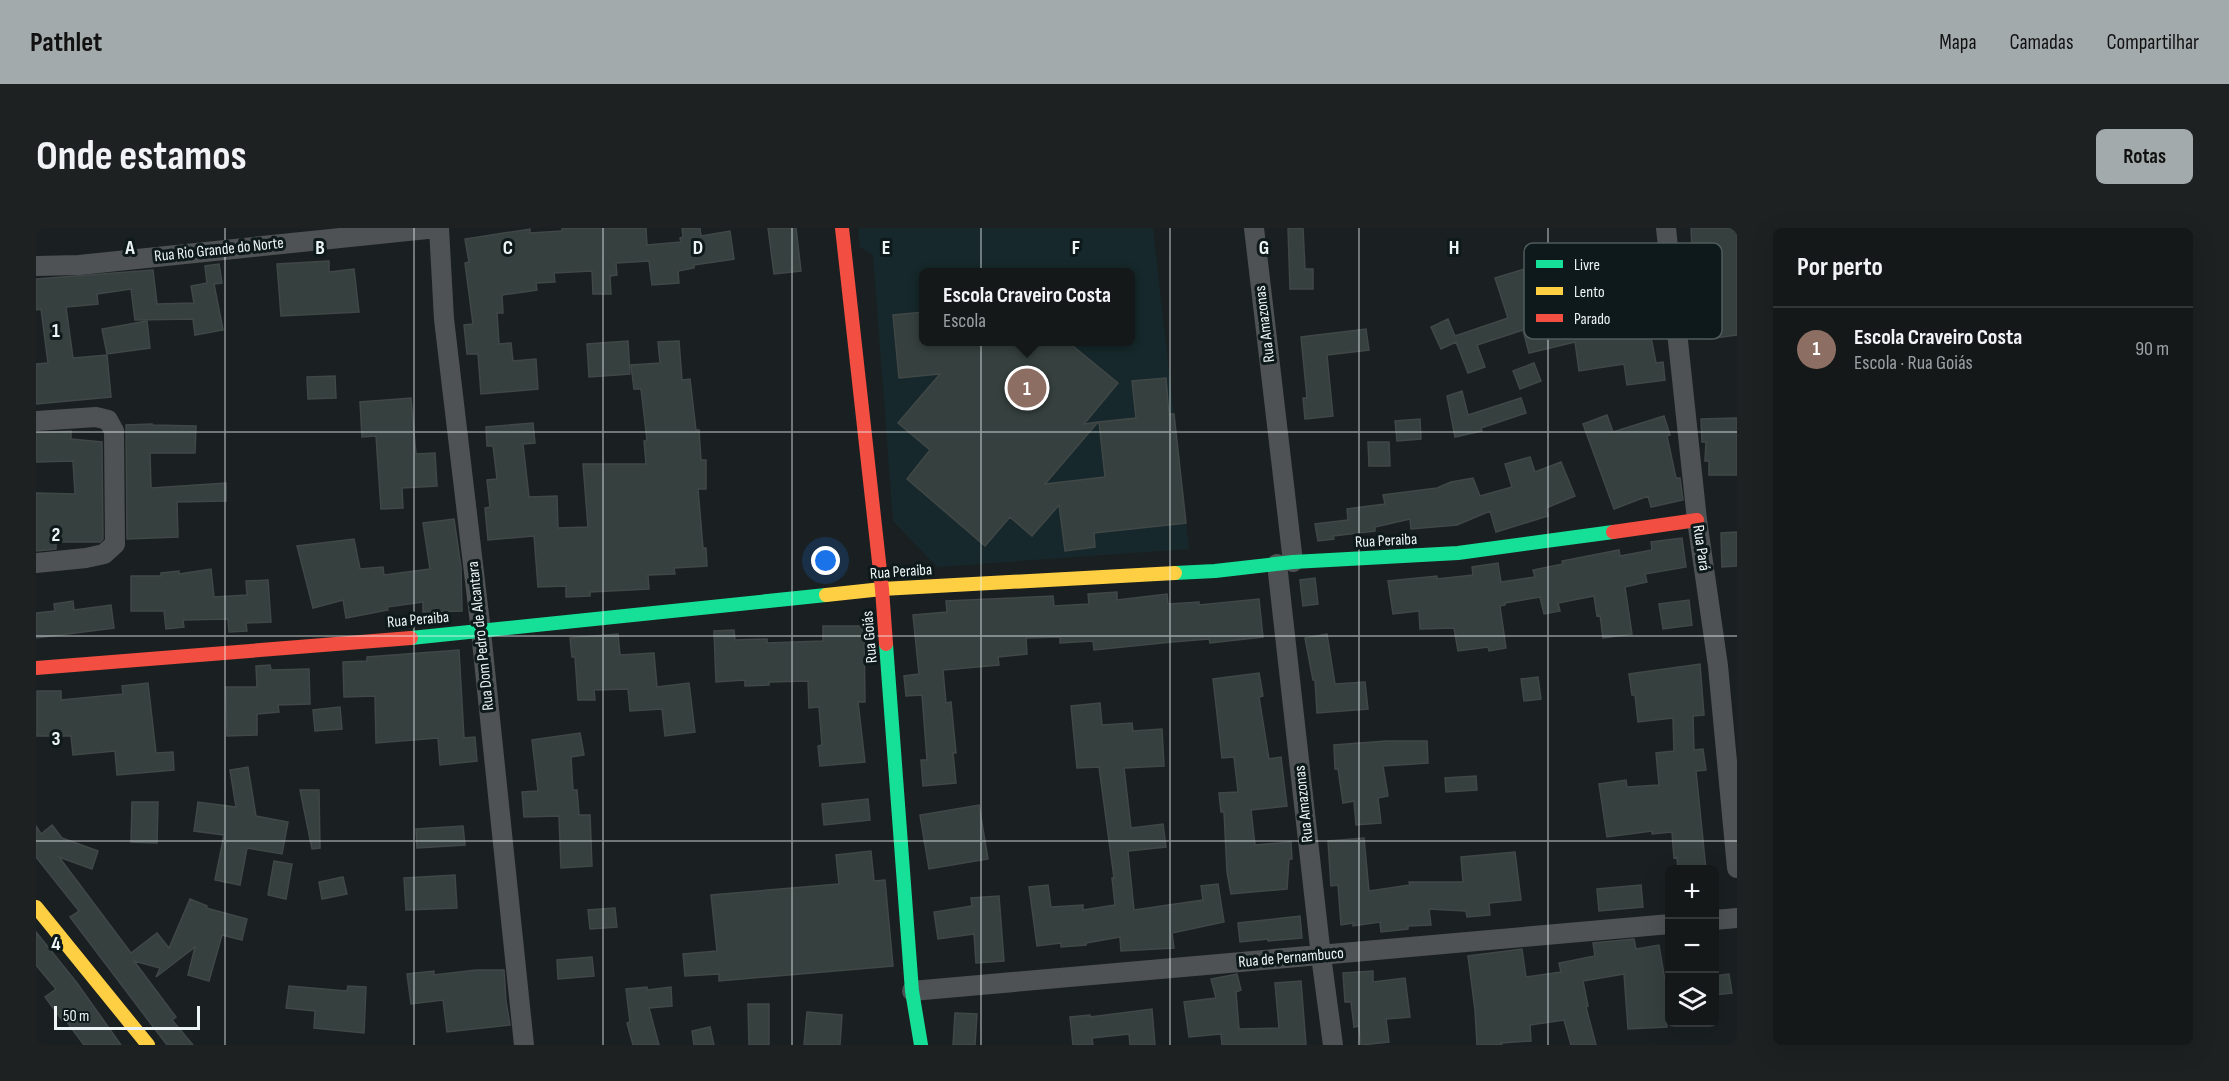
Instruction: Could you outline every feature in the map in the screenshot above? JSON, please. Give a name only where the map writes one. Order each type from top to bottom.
[{"type":"street","name":"Rua Rio Grande do Norte","points":[[36,266],[80,265],[438,228]]},
{"type":"street","name":"Rua Dom Pedro de Alcantara","points":[[438,228],[444,319],[481,632],[524,1045]]},
{"type":"street","name":"Rua Goiás","points":[[842,228],[882,589],[912,991],[921,1045]]},
{"type":"street","name":"Rua Amazonas","points":[[1254,228],[1321,956],[1333,1045]]},
{"type":"street","name":"Rua Pará","points":[[1666,228],[1668,243]]},
{"type":"street","name":"Rua Pará","points":[[1678,339],[1697,520],[1728,666],[1737,868]]},
{"type":"street","points":[[36,421],[96,417],[108,420],[114,431],[115,526],[115,544],[104,554],[36,563]]},
{"type":"street","name":"Rua Peraiba","points":[[36,668],[481,632],[882,589],[1215,571],[1285,563],[1458,553],[1697,520]]},
{"type":"street","points":[[36,907],[148,1045]]},
{"type":"street","points":[[1719,920],[1737,918]]},
{"type":"street","name":"Rua de Pernambuco","points":[[912,991],[1665,924]]},
{"type":"shaded area","points":[[858,228],[1153,228],[1189,549],[937,567],[893,521],[873,255],[860,247]]},
{"type":"building","points":[[562,228],[646,228],[647,245],[681,242],[682,228],[700,228],[701,236],[730,231],[734,259],[694,265],[694,268],[678,271],[679,283],[652,285],[649,261],[616,263],[617,275],[610,276],[611,294],[593,294],[592,271],[554,273],[555,282],[536,283],[537,290],[502,295],[503,313],[497,313],[499,344],[511,343],[513,361],[536,359],[538,389],[481,394],[478,354],[467,354],[464,325],[473,324],[465,263],[469,262],[465,239],[530,229],[530,233],[562,231]]},
{"type":"building","points":[[768,228],[796,228],[801,271],[774,274]]},
{"type":"building","points":[[1288,228],[1303,228],[1305,269],[1313,269],[1313,289],[1290,289]]},
{"type":"building","points":[[1691,228],[1737,228],[1737,335],[1722,337],[1722,243],[1692,243]]},
{"type":"building","points":[[329,261],[329,272],[354,269],[359,312],[281,316],[277,264]]},
{"type":"building","points":[[219,264],[222,283],[214,284],[223,330],[195,335],[193,319],[135,320],[131,289],[97,294],[98,304],[66,307],[73,358],[107,355],[111,397],[36,404],[36,364],[48,363],[41,309],[36,310],[36,279],[153,270],[157,304],[194,303],[191,286],[207,283],[205,266]]},
{"type":"building","points":[[1524,269],[1524,334],[1523,330],[1477,345],[1485,367],[1468,373],[1456,342],[1441,349],[1431,327],[1448,319],[1455,336],[1508,318],[1495,278]]},
{"type":"building","points":[[919,312],[919,346],[1073,346],[1118,383],[1084,424],[1098,422],[1045,484],[1105,477],[1099,422],[1136,418],[1132,381],[1166,378],[1169,414],[1174,414],[1186,523],[1094,533],[1095,547],[1065,551],[1059,505],[1032,536],[1010,517],[985,546],[907,479],[930,450],[898,423],[940,374],[899,378],[893,315]]},
{"type":"building","points":[[147,321],[150,348],[107,354],[102,329]]},
{"type":"building","points":[[1366,329],[1369,350],[1327,355],[1333,416],[1305,419],[1303,398],[1307,398],[1301,337]]},
{"type":"building","points":[[1525,339],[1651,339],[1656,363],[1663,362],[1665,380],[1627,385],[1624,364],[1579,371],[1575,342],[1529,353]]},
{"type":"building","points":[[628,341],[630,374],[589,377],[587,344]]},
{"type":"building","points":[[679,341],[682,380],[690,379],[696,430],[699,430],[701,460],[706,460],[706,489],[698,489],[703,548],[706,548],[707,566],[674,568],[675,574],[648,575],[649,589],[590,592],[590,596],[566,597],[566,586],[538,587],[534,536],[488,540],[485,508],[490,507],[487,480],[497,479],[493,446],[487,446],[486,427],[533,423],[535,443],[523,444],[529,497],[557,496],[558,528],[588,527],[583,464],[646,464],[644,441],[647,440],[641,389],[634,389],[631,365],[660,363],[658,342]]},
{"type":"building","points":[[1534,363],[1541,381],[1520,389],[1513,371]]},
{"type":"building","points":[[335,376],[336,398],[308,399],[307,377]]},
{"type":"building","points":[[1462,391],[1468,415],[1521,398],[1526,413],[1481,428],[1482,431],[1455,437],[1447,396]]},
{"type":"building","points":[[411,398],[416,454],[435,453],[437,486],[402,488],[403,508],[381,509],[376,436],[362,437],[360,402]]},
{"type":"building","points":[[1607,415],[1613,432],[1664,416],[1670,435],[1667,436],[1676,478],[1680,478],[1683,500],[1651,507],[1648,496],[1614,509],[1583,424]]},
{"type":"building","points":[[1737,418],[1737,475],[1709,475],[1709,461],[1705,461],[1706,442],[1702,442],[1701,419]]},
{"type":"building","points":[[1420,419],[1421,439],[1397,441],[1395,421]]},
{"type":"building","points":[[126,425],[196,426],[195,453],[150,453],[151,488],[226,483],[226,501],[177,502],[178,537],[127,539]]},
{"type":"building","points":[[71,431],[71,439],[102,442],[103,539],[100,542],[56,542],[56,549],[36,551],[36,493],[75,494],[73,461],[36,462],[36,433]]},
{"type":"building","points":[[1368,442],[1389,442],[1390,466],[1369,466]]},
{"type":"building","points":[[1530,457],[1535,472],[1561,462],[1575,496],[1546,508],[1548,516],[1496,532],[1490,511],[1457,525],[1411,529],[1410,519],[1375,527],[1375,531],[1333,536],[1334,539],[1318,541],[1315,524],[1348,520],[1347,509],[1385,504],[1383,495],[1437,488],[1451,482],[1473,478],[1480,496],[1512,487],[1505,464]]},
{"type":"building","points":[[454,519],[461,567],[462,611],[423,612],[423,602],[387,607],[388,610],[346,618],[343,600],[313,608],[297,546],[354,539],[360,569],[383,567],[384,575],[430,569],[423,523]]},
{"type":"building","points":[[1737,532],[1737,566],[1722,567],[1721,533]]},
{"type":"building","points":[[1682,538],[1686,567],[1645,574],[1647,582],[1625,587],[1632,634],[1603,638],[1600,615],[1597,616],[1594,596],[1558,603],[1560,611],[1544,614],[1540,597],[1505,603],[1500,606],[1506,648],[1489,651],[1488,647],[1458,651],[1454,628],[1420,629],[1419,611],[1393,614],[1388,581],[1473,575],[1472,567],[1498,563],[1501,582],[1535,577],[1533,570],[1563,564],[1562,561],[1619,550],[1620,556],[1652,550],[1651,542]]},
{"type":"building","points":[[211,569],[214,597],[247,595],[246,581],[268,580],[271,622],[246,623],[247,631],[229,632],[228,619],[183,620],[184,627],[166,629],[164,611],[131,611],[131,576],[161,576],[161,573],[179,571],[179,574]]},
{"type":"building","points":[[1315,578],[1318,604],[1303,606],[1300,580]]},
{"type":"building","points":[[1117,592],[1117,600],[1167,594],[1168,604],[1199,602],[1199,605],[1259,599],[1263,637],[1210,643],[1209,639],[1094,650],[1093,641],[1060,643],[1060,637],[1026,638],[1027,654],[998,657],[999,665],[943,670],[946,703],[951,702],[956,753],[953,753],[956,783],[923,786],[921,760],[927,760],[922,695],[906,696],[904,676],[919,674],[913,615],[947,612],[946,601],[1053,596],[1054,606],[1089,604],[1088,594]]},
{"type":"building","points":[[1689,600],[1692,625],[1663,629],[1659,604]]},
{"type":"building","points":[[73,601],[74,610],[111,605],[114,628],[36,638],[36,613],[55,611],[54,604]]},
{"type":"building","points":[[823,626],[864,626],[865,702],[858,702],[865,762],[820,766],[818,746],[822,745],[819,707],[809,708],[808,681],[769,682],[769,685],[745,686],[745,680],[716,682],[714,631],[734,630],[735,640],[767,639],[767,643],[823,641]]},
{"type":"building","points":[[618,634],[620,655],[654,653],[657,687],[689,683],[695,732],[665,736],[662,709],[630,711],[628,689],[594,690],[595,700],[578,700],[575,657],[572,657],[570,638]]},
{"type":"building","points":[[1327,634],[1335,684],[1365,682],[1368,709],[1317,713],[1315,680],[1313,680],[1305,638]]},
{"type":"building","points":[[459,650],[464,738],[475,737],[477,761],[440,765],[438,738],[376,743],[375,696],[344,697],[343,662],[367,661],[367,657]]},
{"type":"building","points":[[1700,664],[1704,715],[1693,716],[1694,750],[1703,749],[1706,770],[1696,771],[1705,865],[1678,865],[1677,857],[1674,858],[1672,832],[1652,834],[1652,831],[1607,837],[1599,784],[1626,780],[1627,787],[1659,785],[1656,753],[1674,751],[1673,718],[1638,722],[1635,695],[1632,695],[1629,674]]},
{"type":"building","points":[[270,665],[271,670],[309,669],[310,704],[278,705],[279,712],[257,714],[257,735],[227,736],[226,687],[257,687],[256,666]]},
{"type":"building","points":[[1259,673],[1263,696],[1259,697],[1269,759],[1281,757],[1287,806],[1251,810],[1255,845],[1291,842],[1292,859],[1289,859],[1287,889],[1231,894],[1227,872],[1224,812],[1221,812],[1219,793],[1238,792],[1234,757],[1222,758],[1213,679]]},
{"type":"building","points":[[1538,677],[1541,699],[1524,701],[1521,679]]},
{"type":"building","points":[[148,683],[156,753],[173,752],[174,770],[117,775],[115,751],[73,755],[71,736],[37,736],[37,691],[61,691],[61,700],[123,694],[122,686]]},
{"type":"building","points":[[1100,703],[1102,725],[1132,723],[1133,731],[1162,729],[1164,766],[1124,768],[1131,828],[1163,824],[1166,847],[1128,851],[1134,910],[1203,900],[1201,886],[1218,884],[1224,922],[1172,933],[1174,948],[1121,951],[1120,937],[1086,943],[1086,945],[1061,947],[1061,943],[1037,946],[1029,887],[1048,885],[1051,907],[1083,905],[1083,910],[1115,905],[1112,878],[1114,878],[1099,767],[1077,768],[1071,706]]},
{"type":"building","points":[[340,707],[342,729],[315,731],[313,710]]},
{"type":"building","points":[[580,733],[584,755],[571,757],[573,790],[577,790],[579,815],[590,815],[592,866],[561,868],[559,816],[524,817],[522,792],[538,791],[532,740]]},
{"type":"building","points":[[1427,741],[1428,763],[1383,766],[1388,796],[1378,798],[1381,823],[1356,825],[1354,801],[1343,803],[1338,769],[1335,769],[1334,745]]},
{"type":"building","points":[[248,767],[256,816],[288,822],[282,854],[247,848],[240,885],[215,880],[224,835],[194,831],[198,802],[236,807],[230,770]]},
{"type":"building","points":[[1476,776],[1477,790],[1446,792],[1445,778]]},
{"type":"building","points":[[300,790],[319,790],[320,848],[312,849]]},
{"type":"building","points":[[868,799],[870,820],[824,825],[822,804]]},
{"type":"building","points":[[132,802],[158,802],[157,843],[131,842]]},
{"type":"building","points":[[979,805],[988,859],[929,869],[920,815]]},
{"type":"building","points":[[52,825],[62,838],[98,851],[92,869],[59,857],[131,953],[157,933],[169,948],[190,899],[207,906],[206,908],[247,919],[242,940],[222,935],[209,981],[188,975],[195,947],[156,977],[160,968],[134,961],[176,1017],[172,1020],[193,1045],[167,1045],[70,917],[79,911],[36,857],[36,826],[41,834]]},
{"type":"building","points":[[463,826],[465,845],[417,848],[416,829]]},
{"type":"building","points":[[1364,838],[1369,891],[1410,885],[1409,882],[1463,882],[1461,857],[1515,852],[1521,900],[1489,903],[1490,915],[1467,917],[1466,911],[1429,909],[1431,925],[1408,926],[1408,929],[1381,932],[1380,922],[1353,926],[1353,923],[1341,925],[1338,885],[1331,886],[1328,841]]},
{"type":"building","points":[[871,851],[874,881],[885,880],[893,966],[719,981],[719,974],[685,976],[683,954],[717,951],[711,895],[839,884],[836,855]]},
{"type":"building","points":[[274,861],[292,864],[286,899],[268,895]]},
{"type":"building","points":[[455,875],[457,908],[406,910],[404,878]]},
{"type":"building","points":[[343,877],[347,894],[322,899],[319,882]]},
{"type":"building","points":[[1641,885],[1643,907],[1599,911],[1597,889]]},
{"type":"building","points":[[999,896],[1004,961],[976,963],[974,934],[938,939],[934,912],[972,906],[971,898]]},
{"type":"building","points":[[615,908],[617,927],[590,929],[588,910]]},
{"type":"building","points":[[1300,916],[1302,938],[1240,942],[1238,923]]},
{"type":"building","points":[[36,932],[77,983],[121,1045],[84,1045],[64,1018],[62,1020],[45,997],[56,989],[36,965]]},
{"type":"building","points":[[1634,939],[1636,949],[1659,945],[1665,981],[1665,1027],[1667,1027],[1628,1029],[1624,974],[1583,981],[1588,1006],[1586,1007],[1596,1045],[1571,1045],[1564,1020],[1530,1025],[1531,1041],[1501,1043],[1502,1045],[1477,1045],[1468,956],[1522,949],[1526,977],[1561,972],[1559,963],[1595,956],[1593,943]]},
{"type":"building","points":[[592,957],[594,976],[558,979],[557,960]]},
{"type":"building","points":[[476,970],[504,970],[510,1025],[447,1032],[443,1000],[411,1004],[407,974],[434,971],[434,975]]},
{"type":"building","points":[[1373,971],[1373,982],[1405,978],[1410,1017],[1386,1019],[1389,1042],[1361,1045],[1359,1026],[1354,1027],[1351,1002],[1345,1002],[1343,973]]},
{"type":"building","points":[[1237,974],[1241,990],[1236,992],[1239,1029],[1279,1028],[1275,983],[1301,981],[1306,1045],[1222,1045],[1221,1034],[1189,1037],[1184,1002],[1216,998],[1211,979]]},
{"type":"building","points":[[1729,974],[1732,993],[1719,994],[1719,975]]},
{"type":"building","points":[[289,986],[347,991],[348,986],[366,987],[364,1033],[314,1028],[315,1011],[286,1008]]},
{"type":"building","points":[[647,987],[647,990],[671,987],[672,1006],[649,1008],[659,1045],[633,1045],[627,1023],[630,1022],[626,989]]},
{"type":"building","points":[[748,1004],[769,1004],[769,1045],[749,1045]]},
{"type":"building","points":[[1152,1009],[1155,1045],[1130,1045],[1129,1034],[1092,1038],[1093,1045],[1073,1045],[1070,1017],[1090,1015],[1090,1017]]},
{"type":"building","points":[[807,1012],[842,1015],[840,1045],[804,1045]]},
{"type":"building","points":[[955,1013],[977,1014],[975,1045],[953,1045]]},
{"type":"building","points":[[710,1027],[714,1045],[694,1045],[692,1031]]},
{"type":"traffic: fast","points":[[1175,573],[1293,562],[1458,553],[1613,532]]},
{"type":"traffic: fast","points":[[411,638],[826,595]]},
{"type":"traffic: fast","points":[[886,644],[912,991],[921,1045]]},
{"type":"traffic: slow","points":[[826,595],[882,589],[1175,573]]},
{"type":"traffic: slow","points":[[36,907],[148,1045]]},
{"type":"traffic: jam","points":[[842,228],[882,589],[886,644]]},
{"type":"traffic: jam","points":[[1613,532],[1697,520]]},
{"type":"traffic: jam","points":[[36,668],[411,638]]},
{"type":"place","name":"Escola Craveiro Costa","points":[[1027,388]]}]
